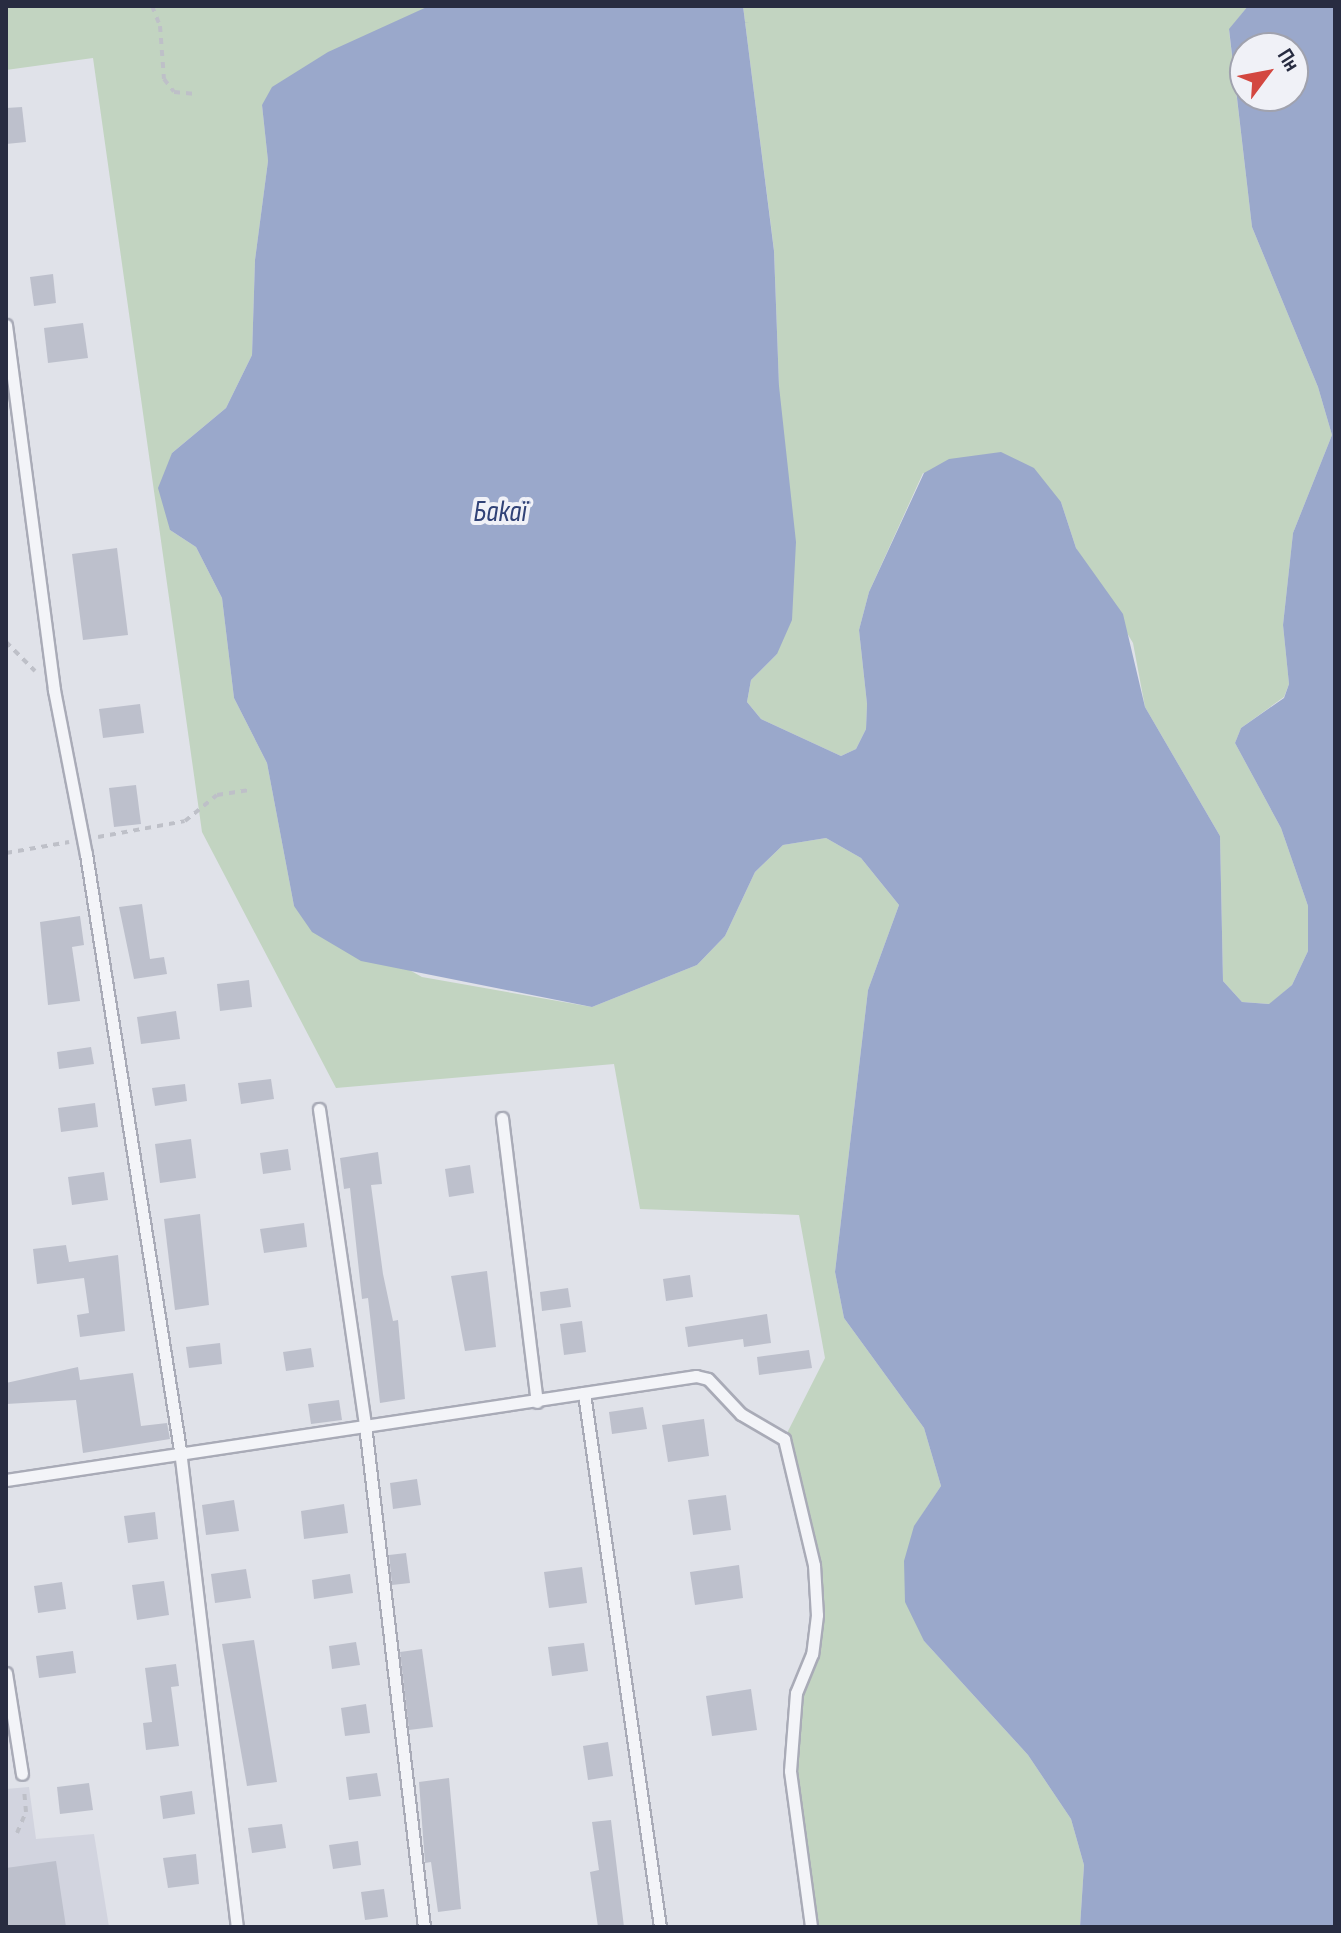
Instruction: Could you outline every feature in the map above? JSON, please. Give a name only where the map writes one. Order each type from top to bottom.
[{"type":"lane","points":[[6,325],[54,690],[180,1450],[237,1927]]},
{"type":"lane","points":[[319,1109],[365,1425],[424,1927]]},
{"type":"lane","points":[[502,1118],[537,1402]]},
{"type":"lane","points":[[6,1480],[180,1450],[537,1402],[696,1376],[718,1387],[741,1414],[784,1439],[814,1565],[817,1615],[812,1654],[796,1693],[790,1771],[811,1927]]},
{"type":"lane","points":[[584,1393],[660,1927]]},
{"type":"lane","points":[[6,1673],[22,1774]]},
{"type":"path","points":[[152,6],[160,26],[164,79],[174,92],[196,94]]},
{"type":"path","points":[[6,642],[54,690]]},
{"type":"path","points":[[6,853],[185,821],[217,795],[248,790]]},
{"type":"path","points":[[17,1833],[26,1812],[22,1774]]},
{"type":"shaded area","points":[[29,1787],[36,1839],[94,1834],[109,1927],[6,1927],[6,1789]]},
{"type":"green space","points":[[6,6],[429,6],[262,105],[268,161],[255,260],[252,355],[226,408],[172,453],[170,530],[196,547],[222,598],[234,698],[267,763],[294,906],[422,977],[592,1007],[697,965],[725,936],[755,872],[783,845],[826,838],[861,858],[899,905],[868,990],[835,1272],[844,1318],[924,1428],[941,1486],[914,1527],[924,1641],[1028,1755],[1071,1819],[1084,1865],[1080,1927],[811,1927],[798,1840],[792,1730],[812,1654],[814,1565],[784,1439],[825,1358],[799,1215],[640,1209],[614,1064],[336,1088],[202,832],[93,58],[6,70]]},
{"type":"green space","points":[[743,6],[1248,6],[1229,30],[1229,112],[1239,112],[1252,227],[1318,387],[1332,435],[1293,533],[1283,625],[1289,684],[1284,697],[1241,728],[1235,743],[1281,828],[1308,906],[1308,951],[1292,985],[1270,1004],[1242,1002],[1223,981],[1220,836],[1145,707],[1133,643],[1076,548],[1061,502],[923,473],[869,592],[859,630],[867,704],[866,729],[856,749],[841,756],[761,719],[747,702],[751,680],[777,654],[779,386],[774,250]]},
{"type":"water","name":"Бакаї","points":[[429,6],[743,6],[774,251],[779,386],[796,542],[792,620],[777,654],[751,680],[747,702],[761,719],[841,756],[856,749],[866,729],[867,704],[859,630],[869,592],[924,473],[949,459],[1001,452],[1034,468],[1061,502],[1076,548],[1123,614],[1145,707],[1220,836],[1223,981],[1242,1002],[1269,1004],[1292,985],[1308,951],[1308,906],[1281,828],[1235,743],[1241,728],[1284,698],[1289,684],[1283,625],[1293,533],[1332,435],[1318,387],[1252,227],[1239,112],[1309,112],[1309,32],[1229,32],[1229,29],[1248,6],[1335,6],[1335,1927],[1080,1927],[1084,1865],[1071,1819],[1028,1755],[924,1641],[905,1602],[904,1561],[914,1526],[941,1486],[924,1428],[844,1318],[835,1272],[868,990],[899,905],[861,858],[826,838],[783,845],[755,872],[725,936],[697,965],[592,1007],[361,961],[312,932],[294,906],[267,763],[234,698],[222,598],[196,547],[170,530],[158,488],[172,453],[226,408],[252,355],[255,260],[268,161],[262,105],[272,87],[328,52]]},
{"type":"building","points":[[22,107],[26,142],[6,144],[6,108]]},
{"type":"building","points":[[53,274],[56,303],[34,306],[30,277]]},
{"type":"building","points":[[83,323],[88,358],[48,363],[44,328]]},
{"type":"building","points":[[117,548],[128,635],[83,640],[72,554]]},
{"type":"building","points":[[140,704],[144,733],[103,738],[99,709]]},
{"type":"building","points":[[136,785],[141,824],[114,827],[109,788]]},
{"type":"building","points":[[142,904],[150,959],[164,957],[167,974],[134,979],[119,907]]},
{"type":"building","points":[[80,916],[84,945],[72,947],[80,1001],[48,1005],[40,922]]},
{"type":"building","points":[[249,980],[252,1007],[220,1011],[217,984]]},
{"type":"building","points":[[176,1011],[180,1039],[141,1044],[137,1017]]},
{"type":"building","points":[[91,1047],[94,1064],[59,1069],[57,1052]]},
{"type":"building","points":[[271,1079],[274,1099],[241,1104],[238,1083]]},
{"type":"building","points":[[185,1084],[187,1101],[155,1106],[152,1088]]},
{"type":"building","points":[[95,1103],[98,1127],[61,1132],[58,1108]]},
{"type":"building","points":[[191,1139],[196,1178],[160,1183],[155,1144]]},
{"type":"building","points":[[288,1149],[291,1170],[263,1174],[260,1153]]},
{"type":"building","points":[[378,1152],[382,1184],[371,1185],[383,1274],[393,1321],[398,1320],[405,1399],[380,1403],[368,1298],[362,1299],[350,1188],[344,1189],[340,1158]]},
{"type":"building","points":[[470,1165],[474,1193],[449,1197],[445,1169]]},
{"type":"building","points":[[104,1172],[108,1200],[72,1205],[68,1177]]},
{"type":"building","points":[[200,1214],[209,1305],[175,1310],[164,1219]]},
{"type":"building","points":[[304,1223],[307,1247],[264,1253],[260,1229]]},
{"type":"building","points":[[66,1245],[69,1262],[118,1255],[125,1331],[80,1337],[77,1315],[89,1313],[84,1278],[37,1284],[33,1249]]},
{"type":"building","points":[[487,1271],[496,1347],[465,1351],[451,1276]]},
{"type":"building","points":[[690,1275],[693,1297],[666,1301],[663,1279]]},
{"type":"building","points":[[568,1288],[571,1307],[542,1311],[540,1292]]},
{"type":"building","points":[[767,1314],[771,1343],[744,1347],[743,1339],[688,1347],[685,1327]]},
{"type":"building","points":[[582,1321],[586,1352],[564,1355],[560,1324]]},
{"type":"building","points":[[220,1343],[222,1364],[189,1368],[186,1347]]},
{"type":"building","points":[[311,1348],[314,1367],[286,1371],[283,1352]]},
{"type":"building","points":[[809,1350],[812,1368],[759,1375],[757,1357]]},
{"type":"building","points":[[78,1367],[80,1380],[133,1373],[141,1426],[167,1423],[170,1439],[83,1453],[76,1400],[6,1404],[6,1383]]},
{"type":"building","points":[[339,1400],[342,1420],[311,1424],[308,1404]]},
{"type":"building","points":[[643,1407],[647,1429],[612,1434],[609,1412]]},
{"type":"building","points":[[704,1419],[709,1456],[668,1462],[662,1425]]},
{"type":"building","points":[[417,1479],[421,1505],[393,1509],[390,1483]]},
{"type":"building","points":[[726,1495],[731,1530],[693,1535],[688,1500]]},
{"type":"building","points":[[234,1500],[239,1531],[206,1535],[202,1505]]},
{"type":"building","points":[[344,1504],[348,1533],[304,1539],[301,1511]]},
{"type":"building","points":[[155,1512],[158,1539],[128,1543],[124,1516]]},
{"type":"building","points":[[406,1553],[410,1583],[392,1585],[389,1555]]},
{"type":"building","points":[[739,1565],[743,1598],[695,1605],[690,1572]]},
{"type":"building","points":[[582,1567],[587,1603],[549,1608],[544,1572]]},
{"type":"building","points":[[246,1569],[251,1598],[215,1603],[211,1574]]},
{"type":"building","points":[[350,1574],[353,1593],[314,1599],[312,1580]]},
{"type":"building","points":[[164,1581],[169,1615],[137,1620],[132,1585]]},
{"type":"building","points":[[62,1582],[66,1609],[38,1613],[34,1586]]},
{"type":"building","points":[[254,1640],[277,1782],[247,1786],[222,1644]]},
{"type":"building","points":[[356,1642],[360,1665],[332,1669],[329,1646]]},
{"type":"building","points":[[584,1643],[588,1671],[552,1676],[548,1647]]},
{"type":"building","points":[[422,1649],[433,1727],[409,1730],[400,1652]]},
{"type":"building","points":[[73,1651],[76,1673],[39,1678],[36,1656]]},
{"type":"building","points":[[176,1664],[179,1686],[171,1687],[179,1746],[146,1750],[143,1723],[152,1722],[145,1668]]},
{"type":"building","points":[[751,1689],[757,1730],[712,1736],[706,1696]]},
{"type":"building","points":[[366,1704],[370,1733],[345,1736],[341,1708]]},
{"type":"building","points":[[608,1742],[613,1776],[588,1780],[583,1746]]},
{"type":"building","points":[[377,1773],[381,1796],[349,1800],[346,1777]]},
{"type":"building","points":[[449,1778],[461,1909],[438,1912],[431,1862],[425,1863],[419,1782]]},
{"type":"building","points":[[89,1783],[93,1810],[60,1814],[57,1787]]},
{"type":"building","points":[[192,1791],[195,1814],[163,1819],[160,1796]]},
{"type":"building","points":[[611,1820],[624,1927],[598,1927],[590,1872],[599,1870],[592,1822]]},
{"type":"building","points":[[282,1824],[286,1848],[252,1853],[248,1828]]},
{"type":"building","points":[[358,1841],[361,1865],[333,1869],[329,1845]]},
{"type":"building","points":[[196,1854],[199,1884],[168,1888],[163,1858]]},
{"type":"building","points":[[56,1861],[66,1927],[6,1927],[6,1868]]},
{"type":"building","points":[[384,1889],[388,1917],[365,1920],[361,1892]]}]
